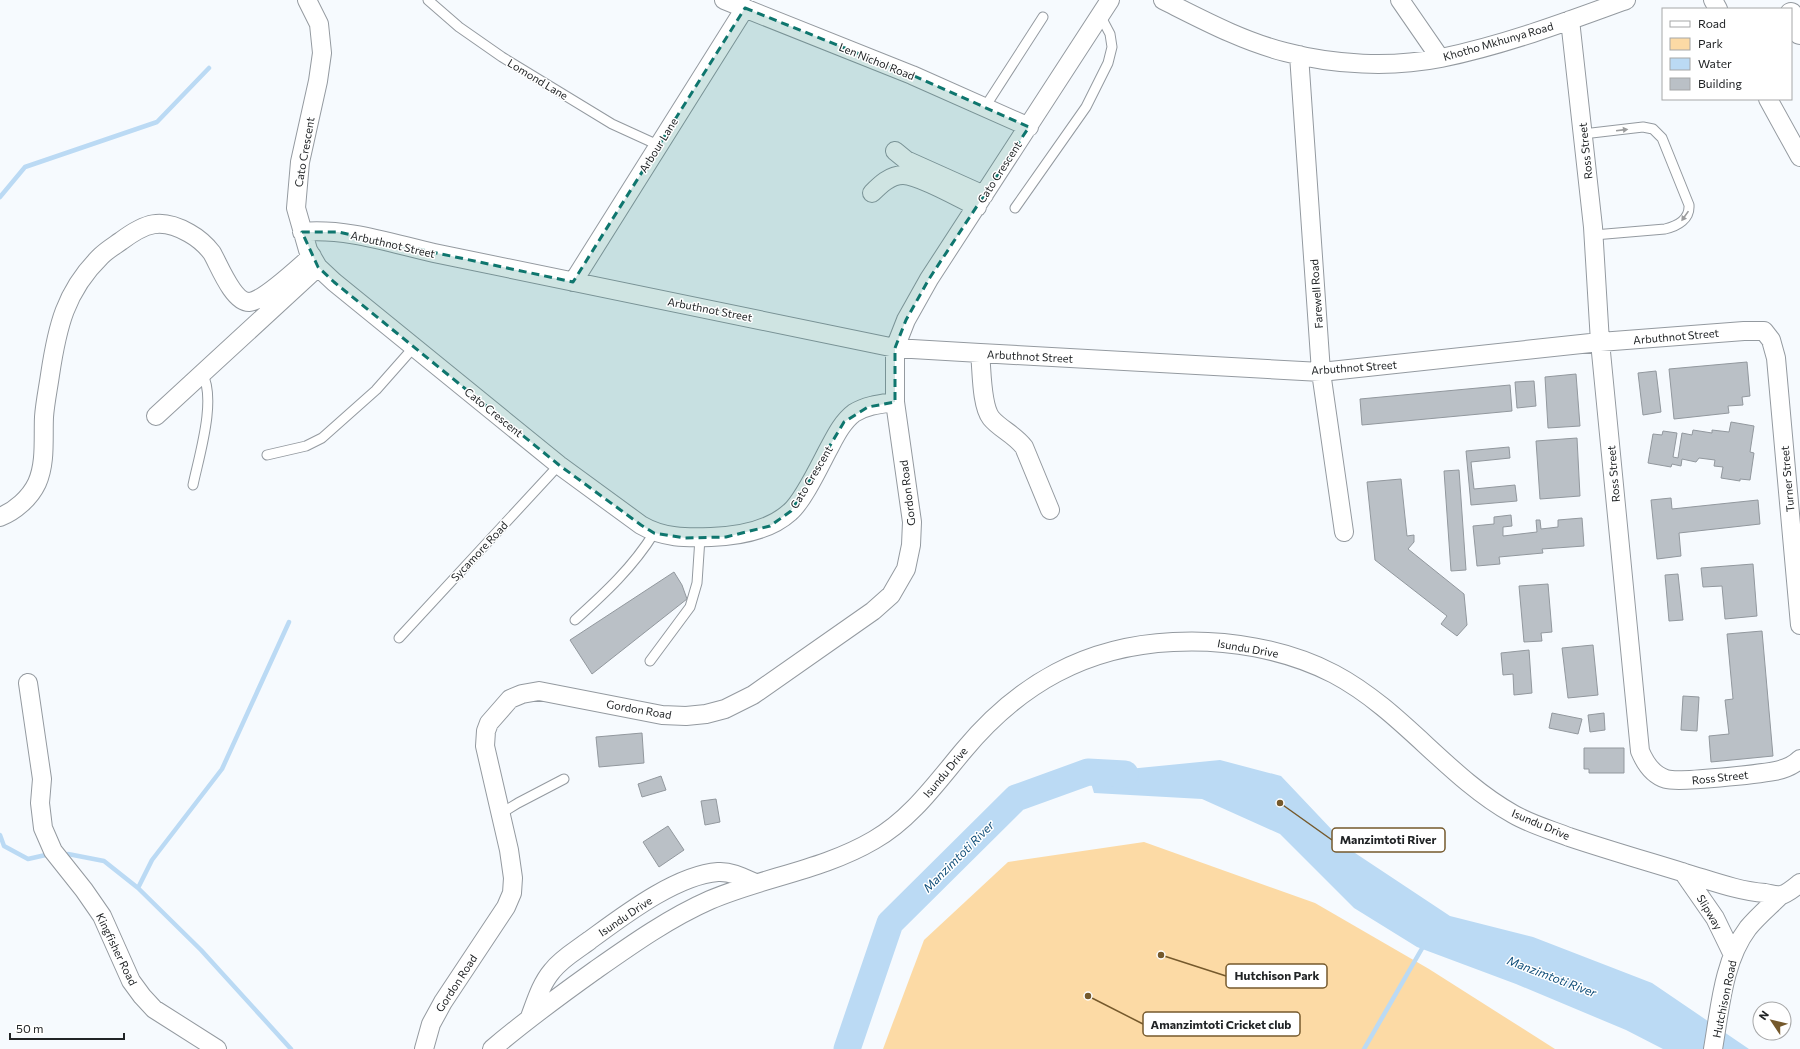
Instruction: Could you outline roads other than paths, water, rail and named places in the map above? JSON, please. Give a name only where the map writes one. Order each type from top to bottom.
[{"type":"highway","points":[[1792,16],[1800,33]]},
{"type":"street","name":"Cato Crescent","points":[[307,0],[319,24],[322,53],[318,81],[300,162],[296,208],[302,232],[315,261],[334,282],[559,465],[641,525],[654,532],[685,538],[726,537],[770,526],[792,511],[811,482],[844,422],[854,413],[868,407],[895,402]]},
{"type":"street","name":"Len Nichol Road","points":[[724,0],[912,75],[1029,127]]},
{"type":"street","name":"Cato Crescent","points":[[895,348],[906,320],[929,279],[1110,0]]},
{"type":"street","name":"Khotho Mkhunya Road","points":[[1164,0],[1240,38],[1299,55],[1321,60],[1399,63],[1440,58],[1570,20],[1626,0]]},
{"type":"street","points":[[1400,0],[1440,58]]},
{"type":"street","name":"Arbour Lane","points":[[573,282],[745,8]]},
{"type":"street","name":"Ross Street","points":[[1570,20],[1594,235],[1600,342],[1640,751],[1649,767],[1661,777],[1677,781],[1775,771],[1792,766],[1800,759]]},
{"type":"street","name":"Farewell Road","points":[[1299,55],[1321,372],[1344,532]]},
{"type":"street","points":[[1769,100],[1800,157]]},
{"type":"street","points":[[895,151],[906,160],[980,201]]},
{"type":"street","points":[[872,193],[881,184],[893,177],[904,175],[980,201]]},
{"type":"street","points":[[0,517],[14,510],[25,499],[36,484],[41,464],[44,417],[56,334],[67,301],[101,256],[138,228],[161,223],[177,226],[197,238],[211,252],[234,293],[241,300],[247,302],[254,301],[315,261]]},
{"type":"street","name":"Arbuthnot Street","points":[[302,232],[323,230],[338,232],[895,348],[1321,372],[1600,342],[1744,331],[1764,331],[1768,334]]},
{"type":"street","points":[[156,416],[202,374],[315,261]]},
{"type":"street","name":"Turner Street","points":[[1768,334],[1776,358],[1800,625]]},
{"type":"street","name":"Gordon Road","points":[[424,1049],[431,1024],[443,1002],[506,907],[512,893],[513,878],[485,746],[486,731],[489,723],[510,699],[522,694],[539,691],[662,715],[686,716],[706,714],[725,709],[753,695],[873,611],[891,595],[906,569],[911,545],[912,522],[895,402],[895,348]]},
{"type":"street","points":[[980,353],[986,409],[994,421],[1018,439],[1024,447],[1050,510]]},
{"type":"street","name":"Isundu Drive","points":[[492,1049],[530,1017],[677,916],[711,900],[755,883],[822,864],[850,853],[876,839],[912,811],[971,741],[1010,702],[1048,675],[1079,661],[1134,646],[1168,642],[1201,641],[1271,651],[1303,661],[1335,674],[1398,718],[1474,786],[1513,814],[1550,830],[1623,856],[1683,872],[1747,892],[1781,895]]},
{"type":"street","name":"Kingfisher Road","points":[[28,683],[42,779],[40,803],[43,828],[53,852],[84,890],[102,916],[131,981],[142,996],[154,1009],[216,1049]]},
{"type":"street","name":"Isundu Drive","points":[[530,1017],[545,980],[553,969],[564,959],[640,905],[671,888],[696,877],[718,872],[735,874],[755,883]]},
{"type":"street","name":"Slipway","points":[[1683,872],[1715,918],[1733,955]]},
{"type":"street","points":[[1781,895],[1800,883]]},
{"type":"street","name":"Hutchison Road","points":[[1714,1049],[1723,992],[1733,955],[1748,928],[1781,895]]},
{"type":"lane","name":"Lomond Lane","points":[[428,0],[458,27],[502,57],[612,124],[658,145]]},
{"type":"lane","points":[[1014,208],[1086,107],[1108,63],[1112,47],[1110,34],[1100,15]]},
{"type":"lane","points":[[985,107],[1043,17]]},
{"type":"lane","points":[[1583,134],[1643,127],[1653,128],[1662,138],[1689,205],[1686,217],[1673,227],[1594,235]]},
{"type":"lane","points":[[267,455],[306,446],[322,438],[376,390],[414,347]]},
{"type":"lane","points":[[193,485],[208,410],[209,393],[207,384],[202,374]]},
{"type":"lane","name":"Sycamore Road","points":[[400,638],[559,465]]},
{"type":"lane","points":[[575,620],[620,579],[641,554],[654,532]]},
{"type":"lane","points":[[650,662],[690,607],[696,583],[700,538]]},
{"type":"lane","points":[[500,814],[564,779]]},
{"type":"water","points":[[1220,760],[1281,776],[1352,851],[1450,916],[1533,937],[1652,983],[1749,1049],[1663,1049],[1626,1030],[1516,984],[1417,947],[1354,908],[1280,834],[1202,799],[1094,793],[1088,773]]},
{"type":"waterway","points":[[0,197],[25,167],[157,122],[209,68]]},
{"type":"waterway","points":[[138,888],[152,860],[222,769],[289,622]]},
{"type":"waterway","name":"Manzimtoti River","points":[[847,1049],[890,923],[1016,798],[1088,772],[1125,774]]},
{"type":"waterway","points":[[0,835],[4,846],[28,859],[50,854]]},
{"type":"waterway","points":[[68,854],[104,861],[138,888],[201,950],[291,1049]]},
{"type":"waterway","points":[[1364,1049],[1424,945]]},
{"type":"place","name":"Manzimtoti River","points":[[1280,803]]},
{"type":"place","name":"Hutchison Park","points":[[1161,955]]},
{"type":"place","name":"Amanzimtoti Cricket club","points":[[1088,996]]}]
